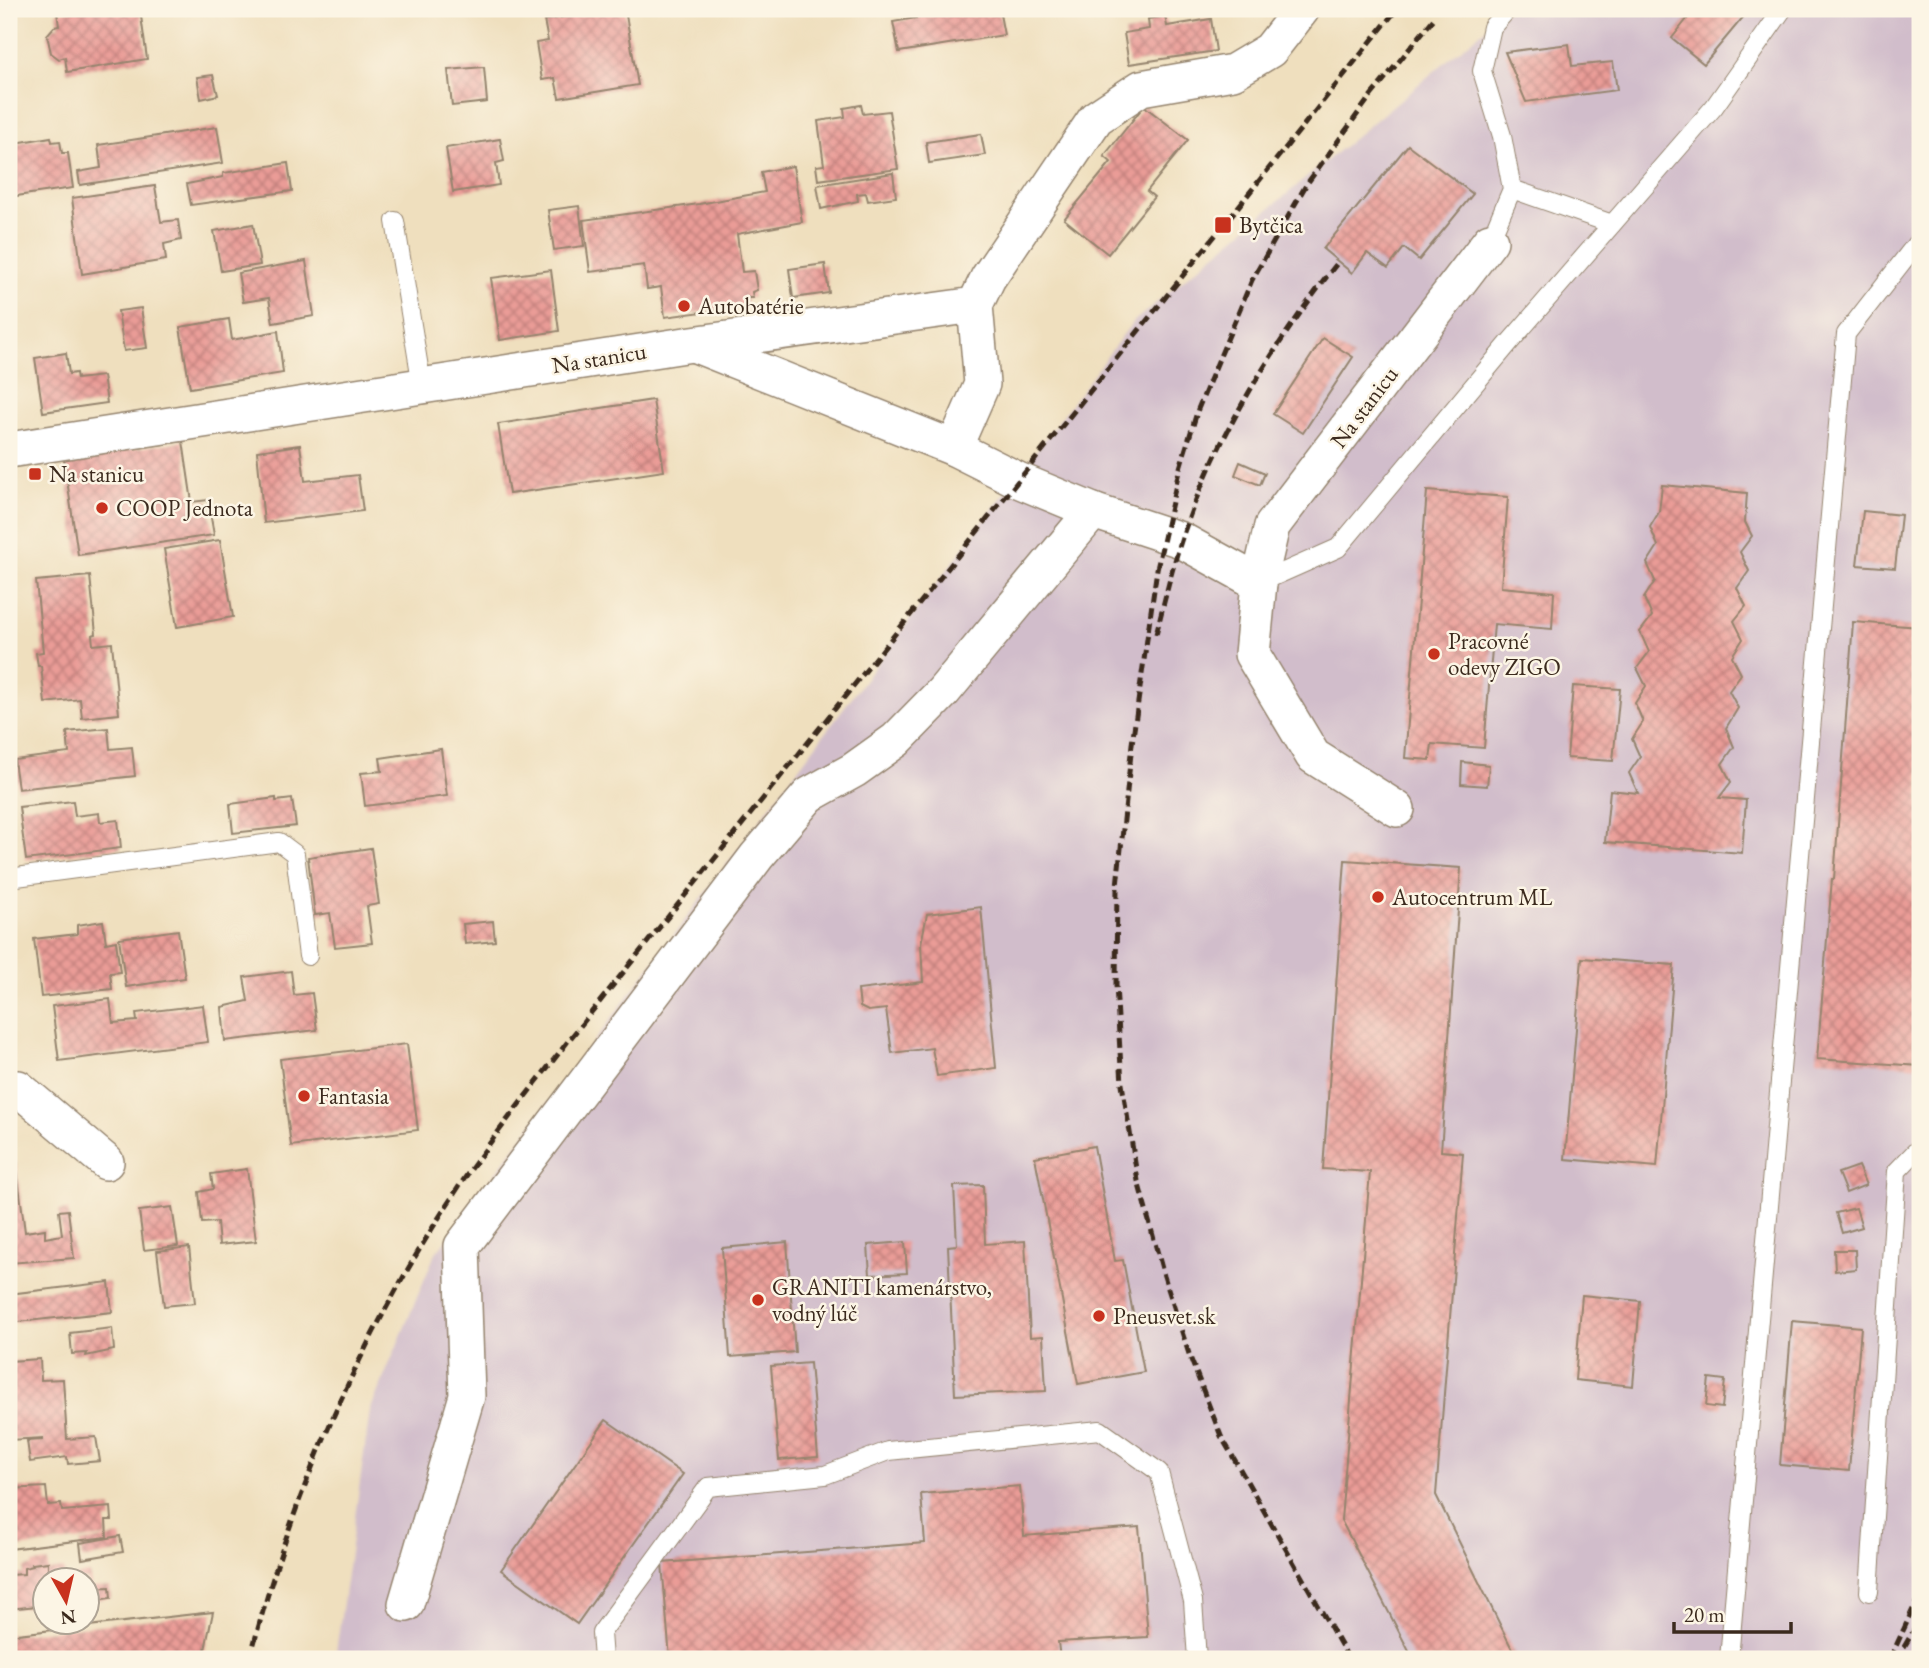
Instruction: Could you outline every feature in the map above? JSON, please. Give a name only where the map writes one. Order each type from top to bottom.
[{"type":"street","points":[[954,448],[982,384],[975,304],[988,278],[1096,118],[1141,88],[1233,72],[1270,50],[1302,9]]},
{"type":"street","name":"Na stanicu","points":[[1397,809],[1313,756],[1252,654],[1259,583],[1272,526],[1490,241]]},
{"type":"street","name":"Na stanicu","points":[[9,450],[692,344],[975,304]]},
{"type":"street","points":[[692,344],[954,448],[1018,480],[1093,511],[1181,540],[1259,583]]},
{"type":"street","points":[[406,1604],[467,1396],[463,1246],[757,856],[809,796],[854,770],[897,740],[943,692],[1093,511]]},
{"type":"street","points":[[9,1089],[18,1088],[106,1163]]},
{"type":"lane","points":[[1490,241],[1512,190],[1502,136],[1482,71],[1492,27],[1508,9]]},
{"type":"lane","points":[[1259,583],[1338,548],[1509,343],[1714,107],[1783,9]]},
{"type":"lane","points":[[1512,190],[1612,224]]},
{"type":"lane","points":[[395,221],[422,386]]},
{"type":"lane","points":[[1729,1659],[1846,334],[1920,239]]},
{"type":"lane","points":[[9,878],[279,842],[295,855],[308,956]]},
{"type":"lane","points":[[1869,1592],[1897,1171],[1920,1147]]},
{"type":"lane","points":[[603,1659],[601,1633],[708,1487],[825,1475],[888,1451],[1100,1430],[1159,1472],[1193,1601],[1197,1659]]},
{"type":"shaded area","points":[[1509,9],[1920,9],[1920,1659],[335,1659],[370,1411],[435,1254],[1132,323]]},
{"type":"building","points":[[77,9],[140,9],[147,59],[67,72],[65,57],[59,59],[51,53],[47,35],[54,27],[59,26],[57,12]]},
{"type":"building","points":[[625,9],[638,85],[559,98],[555,78],[542,80],[536,43],[548,41],[544,20]]},
{"type":"building","points":[[915,9],[943,9],[944,14],[968,9],[999,9],[1004,35],[899,52],[893,22],[916,18]]},
{"type":"building","points":[[1695,9],[1750,9],[1704,64],[1672,38]]},
{"type":"building","points":[[1165,16],[1167,26],[1211,19],[1216,51],[1129,64],[1124,33],[1149,29],[1148,19]]},
{"type":"building","points":[[1569,44],[1572,66],[1613,62],[1617,90],[1526,102],[1505,52]]},
{"type":"building","points":[[484,67],[487,102],[452,106],[448,70]]},
{"type":"building","points":[[213,75],[218,95],[201,99],[197,77]]},
{"type":"building","points":[[861,105],[863,114],[889,111],[898,169],[818,180],[816,166],[824,165],[818,121],[845,117],[844,108]]},
{"type":"building","points":[[1144,106],[1188,140],[1147,191],[1154,197],[1108,254],[1064,219],[1111,162],[1104,156]]},
{"type":"building","points":[[217,127],[223,163],[80,185],[78,172],[101,168],[98,145]]},
{"type":"building","points":[[981,134],[985,155],[929,163],[926,142]]},
{"type":"building","points":[[51,137],[52,142],[60,141],[62,153],[68,153],[73,188],[9,197],[9,144]]},
{"type":"building","points":[[500,139],[504,161],[496,163],[499,185],[453,192],[446,148]]},
{"type":"building","points":[[1408,145],[1473,194],[1419,260],[1404,248],[1388,268],[1367,253],[1352,273],[1323,249]]},
{"type":"building","points":[[288,163],[292,191],[191,205],[187,184],[223,177],[223,173]]},
{"type":"building","points":[[793,166],[802,222],[737,234],[742,272],[754,271],[757,290],[752,292],[753,298],[746,298],[748,306],[665,317],[661,287],[647,289],[644,265],[590,272],[583,220],[765,192],[761,172]]},
{"type":"building","points":[[893,173],[896,197],[868,201],[866,193],[857,194],[858,201],[821,209],[817,185]]},
{"type":"building","points":[[155,186],[161,222],[178,220],[181,240],[164,244],[166,260],[82,274],[72,198]]},
{"type":"building","points":[[579,206],[584,246],[554,250],[548,210]]},
{"type":"building","points":[[253,224],[260,265],[221,271],[214,231]]},
{"type":"building","points":[[306,261],[314,316],[273,323],[269,298],[243,302],[238,273]]},
{"type":"building","points":[[825,264],[829,293],[793,298],[789,269]]},
{"type":"building","points":[[551,270],[559,331],[500,340],[491,278]]},
{"type":"building","points":[[141,308],[147,348],[124,351],[118,311]]},
{"type":"building","points":[[229,319],[232,340],[278,331],[283,373],[190,388],[180,327]]},
{"type":"building","points":[[1323,338],[1353,357],[1303,433],[1273,414]]},
{"type":"building","points":[[66,353],[69,374],[76,373],[77,379],[103,376],[107,403],[43,412],[35,358]]},
{"type":"building","points":[[653,400],[664,471],[509,494],[498,424]]},
{"type":"building","points":[[183,441],[192,502],[208,500],[214,535],[78,555],[64,459]]},
{"type":"building","points":[[300,445],[305,481],[358,475],[363,511],[264,523],[257,451]]},
{"type":"building","points":[[1240,462],[1265,473],[1260,485],[1235,475]]},
{"type":"building","points":[[1662,485],[1747,493],[1745,522],[1752,536],[1740,552],[1749,571],[1737,588],[1746,606],[1734,621],[1743,639],[1732,656],[1741,674],[1729,691],[1738,708],[1726,728],[1734,747],[1722,764],[1731,782],[1719,798],[1746,800],[1742,853],[1605,842],[1610,790],[1638,793],[1629,773],[1640,757],[1632,739],[1643,722],[1635,703],[1646,686],[1637,668],[1649,652],[1640,632],[1652,616],[1644,598],[1655,581],[1647,563],[1658,546],[1650,527],[1659,512]]},
{"type":"building","points":[[1427,491],[1508,497],[1501,587],[1554,592],[1552,629],[1494,624],[1484,748],[1432,744],[1430,760],[1405,758]]},
{"type":"building","points":[[1863,511],[1901,515],[1895,568],[1857,565]]},
{"type":"building","points":[[220,540],[233,617],[177,627],[164,549]]},
{"type":"building","points":[[90,576],[96,634],[92,635],[93,645],[112,643],[119,714],[82,718],[80,699],[45,703],[41,666],[38,666],[36,653],[43,652],[36,581]]},
{"type":"building","points":[[1853,622],[1920,627],[1920,1066],[1817,1059],[1834,879]]},
{"type":"building","points":[[1573,686],[1620,689],[1613,761],[1567,758]]},
{"type":"building","points":[[108,728],[110,749],[132,747],[135,776],[18,789],[14,760],[69,753],[67,732]]},
{"type":"building","points":[[441,749],[447,796],[365,806],[361,773],[382,771],[380,758]]},
{"type":"building","points":[[1462,762],[1489,765],[1487,786],[1461,784]]},
{"type":"building","points":[[276,798],[276,801],[292,799],[296,826],[233,833],[230,804]]},
{"type":"building","points":[[73,801],[75,816],[99,813],[100,822],[118,820],[121,848],[26,860],[19,807]]},
{"type":"building","points":[[371,848],[379,904],[367,906],[372,943],[335,947],[330,913],[315,915],[308,857]]},
{"type":"building","points":[[1345,860],[1461,868],[1441,1151],[1463,1153],[1436,1495],[1517,1659],[1413,1659],[1341,1520],[1370,1172],[1323,1169]]},
{"type":"building","points":[[981,907],[996,1068],[937,1076],[932,1048],[892,1053],[886,1009],[868,1011],[860,1007],[858,990],[923,982],[921,944],[927,914]]},
{"type":"building","points":[[103,921],[106,943],[116,941],[120,972],[110,973],[112,989],[41,997],[34,939],[77,934],[77,925]]},
{"type":"building","points":[[493,921],[495,941],[465,944],[463,924]]},
{"type":"building","points":[[178,930],[185,978],[126,987],[119,938]]},
{"type":"building","points":[[1582,958],[1674,965],[1657,1167],[1565,1159]]},
{"type":"building","points":[[291,971],[294,995],[312,993],[317,1030],[225,1041],[222,1007],[248,1001],[244,977]]},
{"type":"building","points":[[110,999],[113,1023],[137,1021],[136,1013],[203,1005],[208,1042],[59,1061],[52,1006]]},
{"type":"building","points":[[407,1044],[418,1130],[291,1146],[280,1059]]},
{"type":"building","name":"Pneusvet.sk","points":[[1094,1146],[1115,1261],[1123,1260],[1144,1372],[1078,1384],[1035,1157]]},
{"type":"building","points":[[16,1163],[25,1232],[45,1229],[45,1238],[62,1235],[59,1211],[68,1210],[74,1258],[9,1263],[9,1164]]},
{"type":"building","points":[[1858,1166],[1866,1185],[1846,1193],[1838,1173]]},
{"type":"building","points":[[247,1169],[256,1241],[219,1245],[217,1222],[202,1223],[199,1192],[213,1189],[211,1174]]},
{"type":"building","points":[[983,1185],[985,1244],[1025,1241],[1030,1337],[1043,1336],[1046,1391],[955,1395],[948,1246],[957,1245],[954,1186]]},
{"type":"building","points":[[172,1207],[178,1246],[144,1250],[139,1211]]},
{"type":"building","points":[[1856,1208],[1862,1227],[1842,1233],[1836,1213]]},
{"type":"building","name":"GRANITI kamenárstvo, vodný lúč","points":[[787,1242],[795,1352],[730,1357],[722,1248]]},
{"type":"building","points":[[905,1242],[907,1273],[870,1275],[868,1245]]},
{"type":"building","points":[[189,1247],[195,1303],[164,1306],[157,1251]]},
{"type":"building","points":[[1834,1250],[1855,1250],[1856,1269],[1835,1271]]},
{"type":"building","points":[[109,1282],[112,1312],[9,1323],[9,1294]]},
{"type":"building","points":[[1582,1295],[1640,1301],[1633,1386],[1575,1380]]},
{"type":"building","points":[[1792,1321],[1861,1327],[1849,1471],[1780,1465]]},
{"type":"building","points":[[112,1328],[114,1350],[86,1356],[87,1353],[72,1354],[70,1333]]},
{"type":"building","points":[[1918,1357],[1920,1407],[1914,1407]]},
{"type":"building","points":[[40,1359],[41,1380],[63,1379],[67,1439],[96,1437],[100,1461],[68,1464],[67,1457],[30,1462],[27,1441],[43,1438],[9,1440],[9,1361]]},
{"type":"building","points":[[810,1363],[818,1457],[779,1460],[771,1366]]},
{"type":"building","points":[[1709,1378],[1725,1380],[1722,1408],[1706,1406]]},
{"type":"building","points":[[606,1420],[683,1474],[577,1624],[501,1570]]},
{"type":"building","points":[[1020,1486],[1024,1536],[1139,1527],[1148,1637],[1058,1642],[1060,1659],[670,1659],[662,1563],[925,1543],[921,1494]]},
{"type":"building","points":[[46,1487],[48,1505],[61,1504],[62,1511],[111,1507],[112,1520],[106,1520],[107,1537],[9,1549],[9,1489]]},
{"type":"building","points":[[120,1536],[123,1552],[82,1559],[80,1543]]},
{"type":"building","points":[[48,1562],[48,1566],[33,1566],[32,1564]]},
{"type":"building","points":[[32,1566],[32,1607],[9,1609],[9,1575],[24,1574],[24,1568]]},
{"type":"building","points":[[102,1587],[110,1587],[111,1598],[102,1599]]},
{"type":"building","points":[[213,1612],[203,1659],[9,1659],[9,1635],[32,1632],[32,1636],[102,1636],[102,1625]]},
{"type":"building","points":[[1291,1651],[1296,1659],[1247,1659],[1244,1655]]},
{"type":"railway","points":[[250,1659],[287,1534],[335,1413],[392,1297],[473,1166],[569,1040],[1397,9]]},
{"type":"railway","points":[[1349,1659],[1221,1436],[1190,1357],[1164,1276],[1138,1181],[1122,1084],[1116,985],[1117,886],[1132,744],[1157,569],[1179,471],[1198,409],[1252,280],[1306,185],[1370,97],[1436,16]]},
{"type":"railway","points":[[1156,634],[1181,541],[1210,466],[1268,360],[1338,262]]},
{"type":"railway","points":[[1890,1659],[1920,1594]]},
{"type":"railway","points":[[1904,1647],[1920,1620]]},
{"type":"place","name":"Bytčica","points":[[1223,225]]},
{"type":"place","name":"Autobatérie","points":[[684,306]]},
{"type":"place","name":"Na stanicu","points":[[35,474]]},
{"type":"place","name":"COOP Jednota","points":[[102,508]]},
{"type":"place","name":"Pracovné odevy ZIGO","points":[[1434,654]]},
{"type":"place","name":"Autocentrum ML","points":[[1378,897]]},
{"type":"place","name":"Fantasia","points":[[304,1096]]},
{"type":"place","name":"GRANITI kamenárstvo, vodný lúč","points":[[758,1300]]},
{"type":"place","name":"Pneusvet.sk","points":[[1099,1316]]}]
